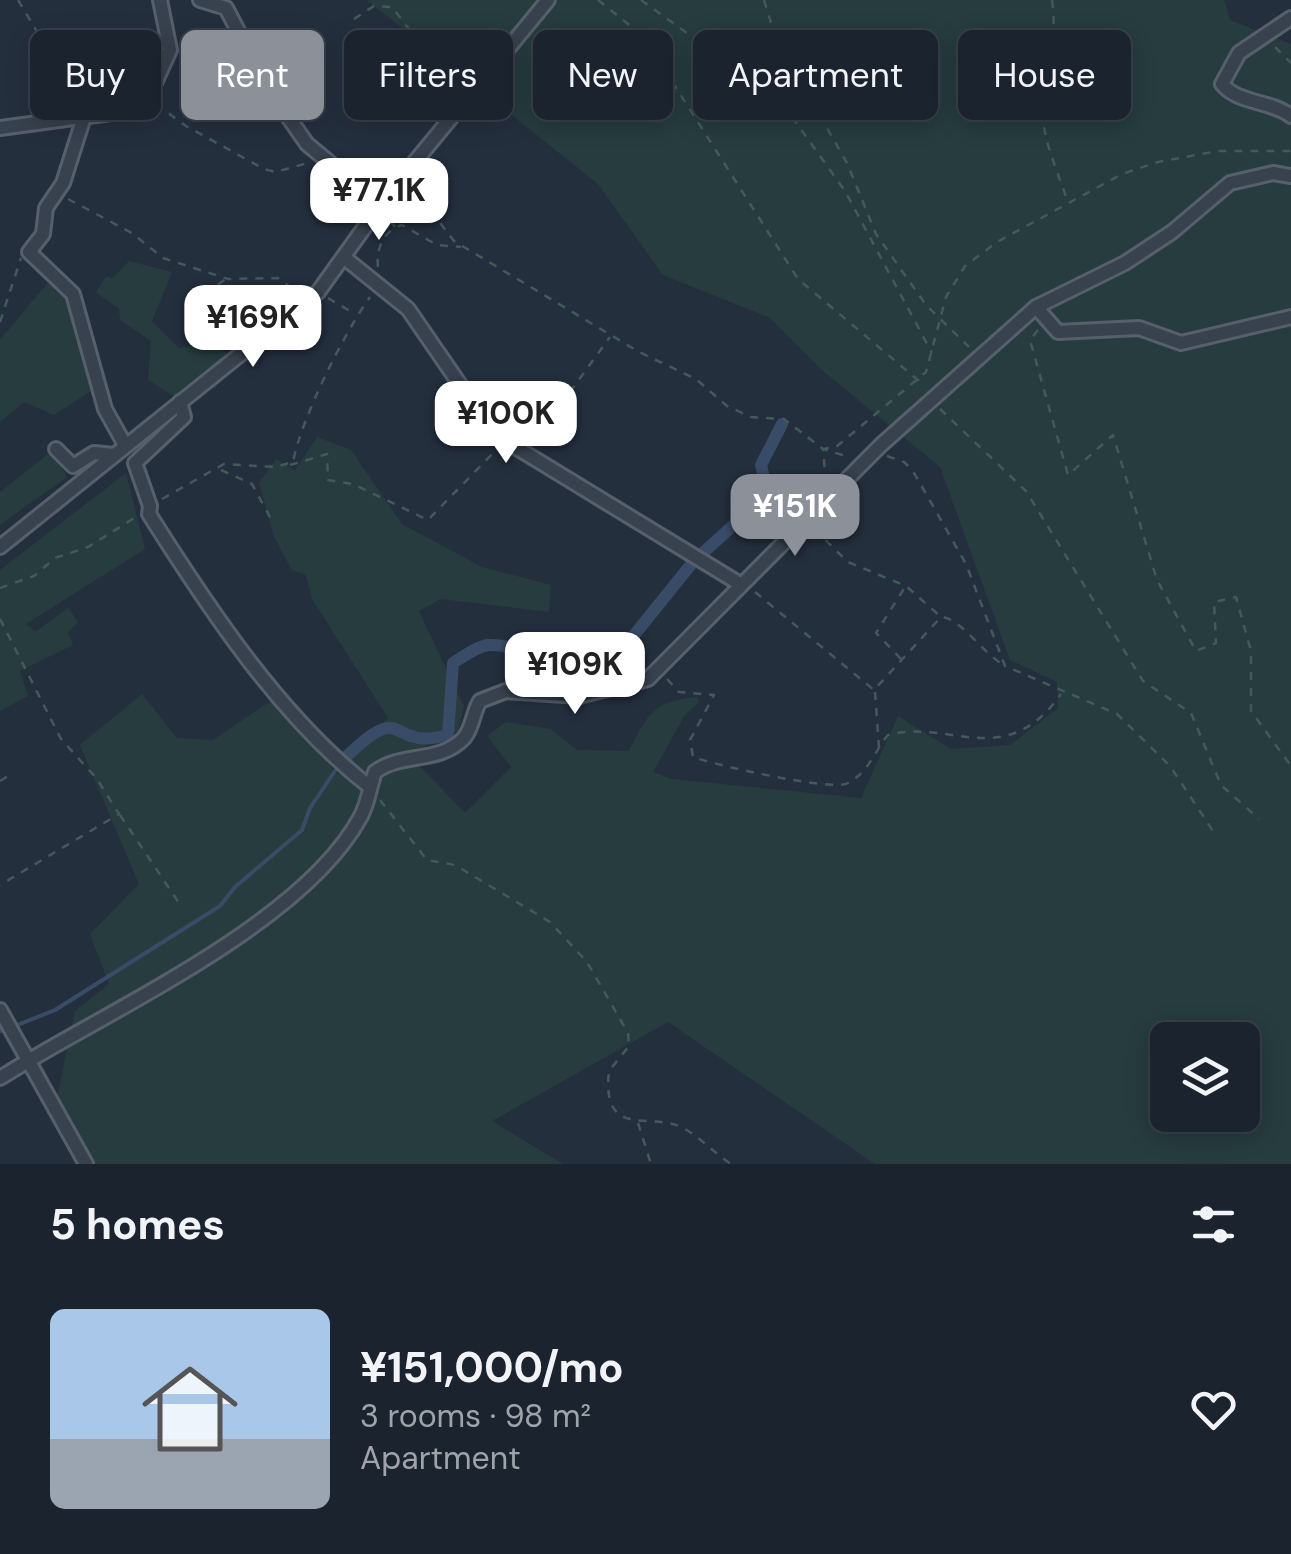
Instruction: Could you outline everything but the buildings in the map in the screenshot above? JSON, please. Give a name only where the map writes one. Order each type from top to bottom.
[{"type":"street","points":[[160,0],[170,50],[161,74]]},
{"type":"street","points":[[200,0],[226,8],[268,88],[306,144],[381,204]]},
{"type":"street","points":[[513,44],[548,0]]},
{"type":"street","points":[[1291,18],[1239,53],[1222,84],[1230,94],[1280,108],[1291,116]]},
{"type":"street","points":[[0,128],[61,120]]},
{"type":"street","points":[[83,120],[57,194],[46,208],[43,234],[29,252],[73,294],[105,410],[125,445]]},
{"type":"street","points":[[0,548],[312,296],[346,259],[381,204],[451,120]]},
{"type":"street","points":[[0,1078],[222,947],[276,906],[340,845],[362,815],[375,772],[387,763],[420,758],[459,742],[472,726],[480,700],[492,694],[599,693],[648,680],[821,503],[1036,307],[1125,263],[1172,232],[1230,183],[1273,173],[1291,176]]},
{"type":"street","points":[[346,259],[381,280],[408,309],[485,424],[504,440],[741,583]]},
{"type":"street","points":[[1036,307],[1058,332],[1138,328],[1180,343],[1291,317]]},
{"type":"street","points":[[180,402],[184,417],[134,463],[150,506],[149,514],[201,596],[251,662],[331,756],[370,787]]},
{"type":"street","points":[[56,449],[73,466],[94,453],[114,455]]},
{"type":"street","points":[[0,1010],[86,1164]]},
{"type":"path","points":[[18,0],[36,30]]},
{"type":"path","points":[[641,0],[760,84],[801,126],[845,191],[932,355]]},
{"type":"path","points":[[764,0],[776,40],[828,136],[848,163],[876,234],[902,275],[981,358]]},
{"type":"path","points":[[1052,0],[1056,27],[1045,80],[1043,121],[1069,204]]},
{"type":"path","points":[[354,20],[374,6],[392,7],[401,14],[409,30]]},
{"type":"path","points":[[1267,31],[1291,63]]},
{"type":"path","points":[[161,108],[264,169],[275,172],[324,161]]},
{"type":"path","points":[[821,503],[828,479],[823,450],[836,448],[926,372],[946,297],[965,266],[997,242],[1122,174],[1158,162],[1218,151],[1291,151]]},
{"type":"path","points":[[57,194],[132,233],[172,262],[228,278],[278,278],[357,315]]},
{"type":"path","points":[[289,464],[357,315],[381,280],[377,254],[395,227],[402,225],[437,245],[460,247]]},
{"type":"path","points":[[0,322],[18,262],[29,252]]},
{"type":"path","points":[[193,340],[205,293],[228,278]]},
{"type":"path","points":[[1046,319],[1030,340],[1068,474],[1112,436],[1157,580],[1196,651],[1216,643],[1214,602],[1236,597],[1250,651],[1251,711],[1291,766]]},
{"type":"path","points":[[525,453],[611,336]]},
{"type":"path","points":[[0,588],[34,576],[64,554],[88,548],[150,506],[235,462],[275,467],[327,454],[328,480],[354,484],[428,520],[504,440]]},
{"type":"path","points":[[219,470],[241,475],[252,484],[272,521]]},
{"type":"path","points":[[801,523],[824,535],[848,562],[906,586],[941,617],[957,622],[986,655],[1005,666]]},
{"type":"path","points":[[741,583],[874,690],[880,748]]},
{"type":"path","points":[[902,661],[876,636],[906,586]]},
{"type":"path","points":[[874,690],[941,617]]},
{"type":"path","points":[[0,619],[60,739],[98,779],[181,906]]},
{"type":"path","points":[[658,669],[679,692],[714,695],[688,748],[693,758],[717,766],[841,786],[862,773],[888,735],[898,732],[989,739],[1033,722],[1062,693]]},
{"type":"path","points":[[0,781],[10,775]]},
{"type":"path","points":[[370,787],[405,837],[427,860],[470,873],[550,922],[576,946],[628,1033],[629,1046],[610,1068],[612,1103],[638,1123],[652,1164]]},
{"type":"path","points":[[0,886],[119,814]]},
{"type":"path","points":[[638,1123],[669,1122],[682,1127],[731,1164]]},
{"type":"green space","points":[[367,0],[1224,0],[1230,20],[1291,44],[1291,1164],[875,1164],[668,1022],[492,1121],[563,1164],[93,1164],[56,1102],[75,1011],[109,984],[90,934],[139,884],[80,745],[142,694],[177,738],[213,740],[275,698],[337,774],[388,718],[312,599],[306,575],[292,570],[274,537],[259,483],[276,459],[295,470],[317,437],[351,450],[402,524],[482,567],[551,585],[549,612],[441,599],[419,611],[464,706],[458,731],[408,754],[465,813],[511,767],[487,736],[506,722],[551,729],[577,750],[629,751],[641,728],[661,706],[697,697],[699,702],[685,715],[653,772],[671,779],[861,798],[898,716],[951,749],[1010,745],[1058,708],[1057,682],[1010,660],[940,467],[823,371],[770,318],[663,275],[598,184],[513,116],[513,30],[405,30]]},
{"type":"green space","points":[[129,261],[172,272],[152,321],[179,348],[203,343],[243,359],[213,390],[217,375],[205,371],[174,396],[148,380],[151,341],[120,320],[119,309],[96,292],[106,276],[113,278]]},
{"type":"green space","points":[[49,281],[74,316],[94,389],[54,415],[24,402],[0,422],[0,340]]},
{"type":"green space","points":[[52,451],[67,477],[0,525],[0,492]]},
{"type":"green space","points":[[126,473],[145,549],[26,624],[35,632],[68,608],[78,622],[68,632],[73,645],[20,671],[28,696],[0,711],[0,570]]},
{"type":"waterway","points":[[342,761],[363,741],[388,728],[428,739],[448,735],[453,663],[480,647],[504,646],[585,667],[614,660],[693,562],[761,500],[765,482],[761,465],[782,424]]},
{"type":"waterway","points":[[15,1026],[55,1010],[220,906],[235,887],[302,830],[310,808],[337,768]]},
{"type":"waterway","points":[[0,1031],[4,1030]]}]
